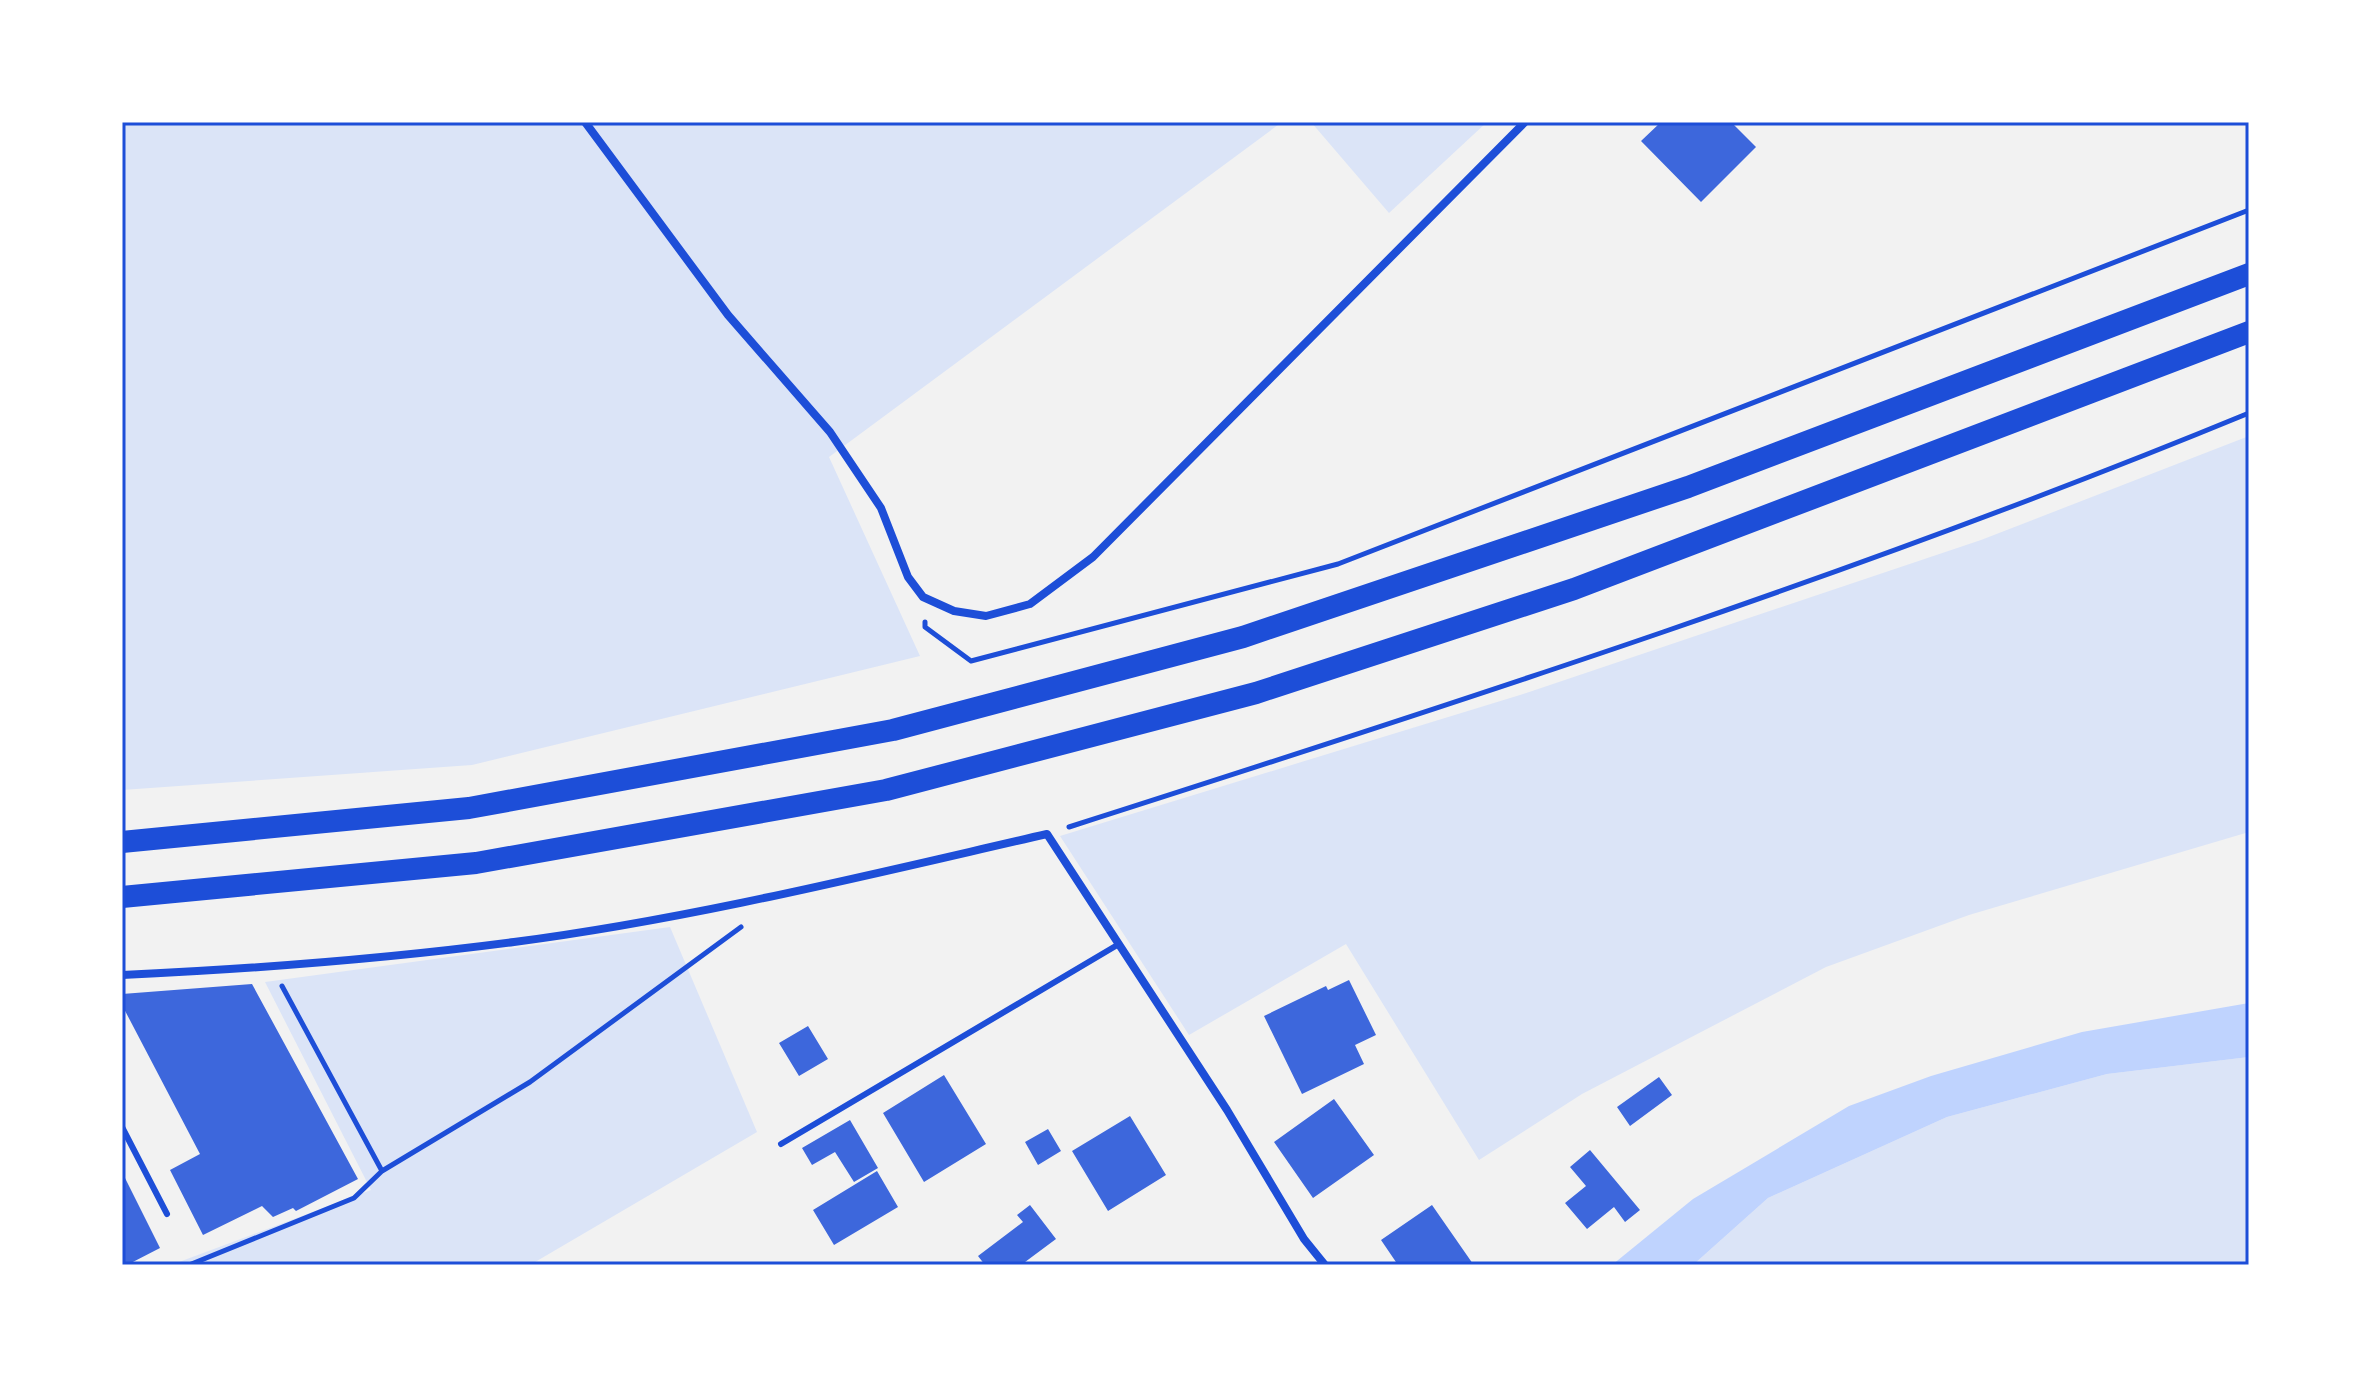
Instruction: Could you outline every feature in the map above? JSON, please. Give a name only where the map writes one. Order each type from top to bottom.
[{"type":"highway","points":[[122,842],[469,808],[893,730],[1243,637],[1688,487],[2249,274]]},
{"type":"highway","points":[[122,897],[476,863],[871,793],[1256,693],[1574,589],[2249,332]]},
{"type":"street","points":[[585,122],[728,315],[830,432],[881,508],[908,577],[923,597],[954,611],[986,616],[1030,604],[1093,557],[1525,122]]},
{"type":"street","points":[[122,975],[272,968],[516,942],[786,894],[1047,834],[1227,1110],[1304,1239],[1325,1265]]},
{"type":"lane","points":[[781,1144],[1119,944]]},
{"type":"lane","points":[[122,1127],[167,1214]]},
{"type":"path","points":[[923,597],[925,627],[971,661],[1338,564],[2249,210]]},
{"type":"path","points":[[1047,834],[1521,682],[1954,529],[2249,413]]},
{"type":"path","points":[[189,1265],[354,1198],[382,1171],[530,1082],[786,894]]},
{"type":"path","points":[[272,968],[382,1171]]},
{"type":"shaded area","points":[[122,122],[1282,122],[829,457],[920,656],[472,765],[122,790]]},
{"type":"shaded area","points":[[1311,122],[1487,122],[1389,213]]},
{"type":"shaded area","points":[[2249,436],[2249,832],[1969,915],[1826,967],[1582,1094],[1479,1160],[1346,944],[1189,1035],[1060,836],[1520,695],[1981,540]]},
{"type":"shaded area","points":[[670,927],[757,1132],[530,1265],[171,1265],[371,1190],[265,982]]},
{"type":"shaded area","points":[[2249,1057],[2249,1265],[1693,1265],[1768,1198],[1947,1117],[2107,1074]]},
{"type":"water","points":[[2249,1003],[2249,1057],[2107,1074],[1947,1117],[1768,1198],[1693,1265],[1612,1265],[1693,1199],[1849,1106],[1931,1076],[2082,1032]]},
{"type":"building","points":[[1661,122],[1731,122],[1756,147],[1701,202],[1641,141]]},
{"type":"building","points":[[1349,980],[1376,1035],[1355,1045],[1364,1064],[1302,1094],[1264,1016],[1326,986],[1328,990]]},
{"type":"building","points":[[252,984],[358,1179],[296,1211],[293,1208],[273,1217],[262,1206],[203,1235],[170,1170],[200,1154],[122,1005],[122,994]]},
{"type":"building","points":[[808,1026],[828,1059],[799,1076],[779,1043]]},
{"type":"building","points":[[944,1075],[986,1144],[924,1182],[883,1113]]},
{"type":"building","points":[[1659,1077],[1672,1095],[1630,1126],[1617,1107]]},
{"type":"building","points":[[1334,1099],[1374,1155],[1313,1198],[1274,1142]]},
{"type":"building","points":[[1130,1116],[1166,1175],[1108,1211],[1072,1151]]},
{"type":"building","points":[[850,1120],[878,1168],[854,1182],[835,1152],[812,1165],[802,1148]]},
{"type":"building","points":[[1048,1129],[1061,1151],[1038,1165],[1025,1142]]},
{"type":"building","points":[[1590,1150],[1640,1210],[1625,1222],[1614,1207],[1587,1229],[1565,1203],[1586,1186],[1570,1167]]},
{"type":"building","points":[[877,1171],[898,1207],[834,1245],[813,1210]]},
{"type":"building","points":[[122,1172],[160,1248],[127,1265],[122,1265]]},
{"type":"building","points":[[1030,1205],[1056,1239],[1021,1265],[985,1265],[978,1256],[1023,1222],[1017,1215]]},
{"type":"building","points":[[1432,1205],[1473,1264],[1398,1265],[1381,1240]]}]
